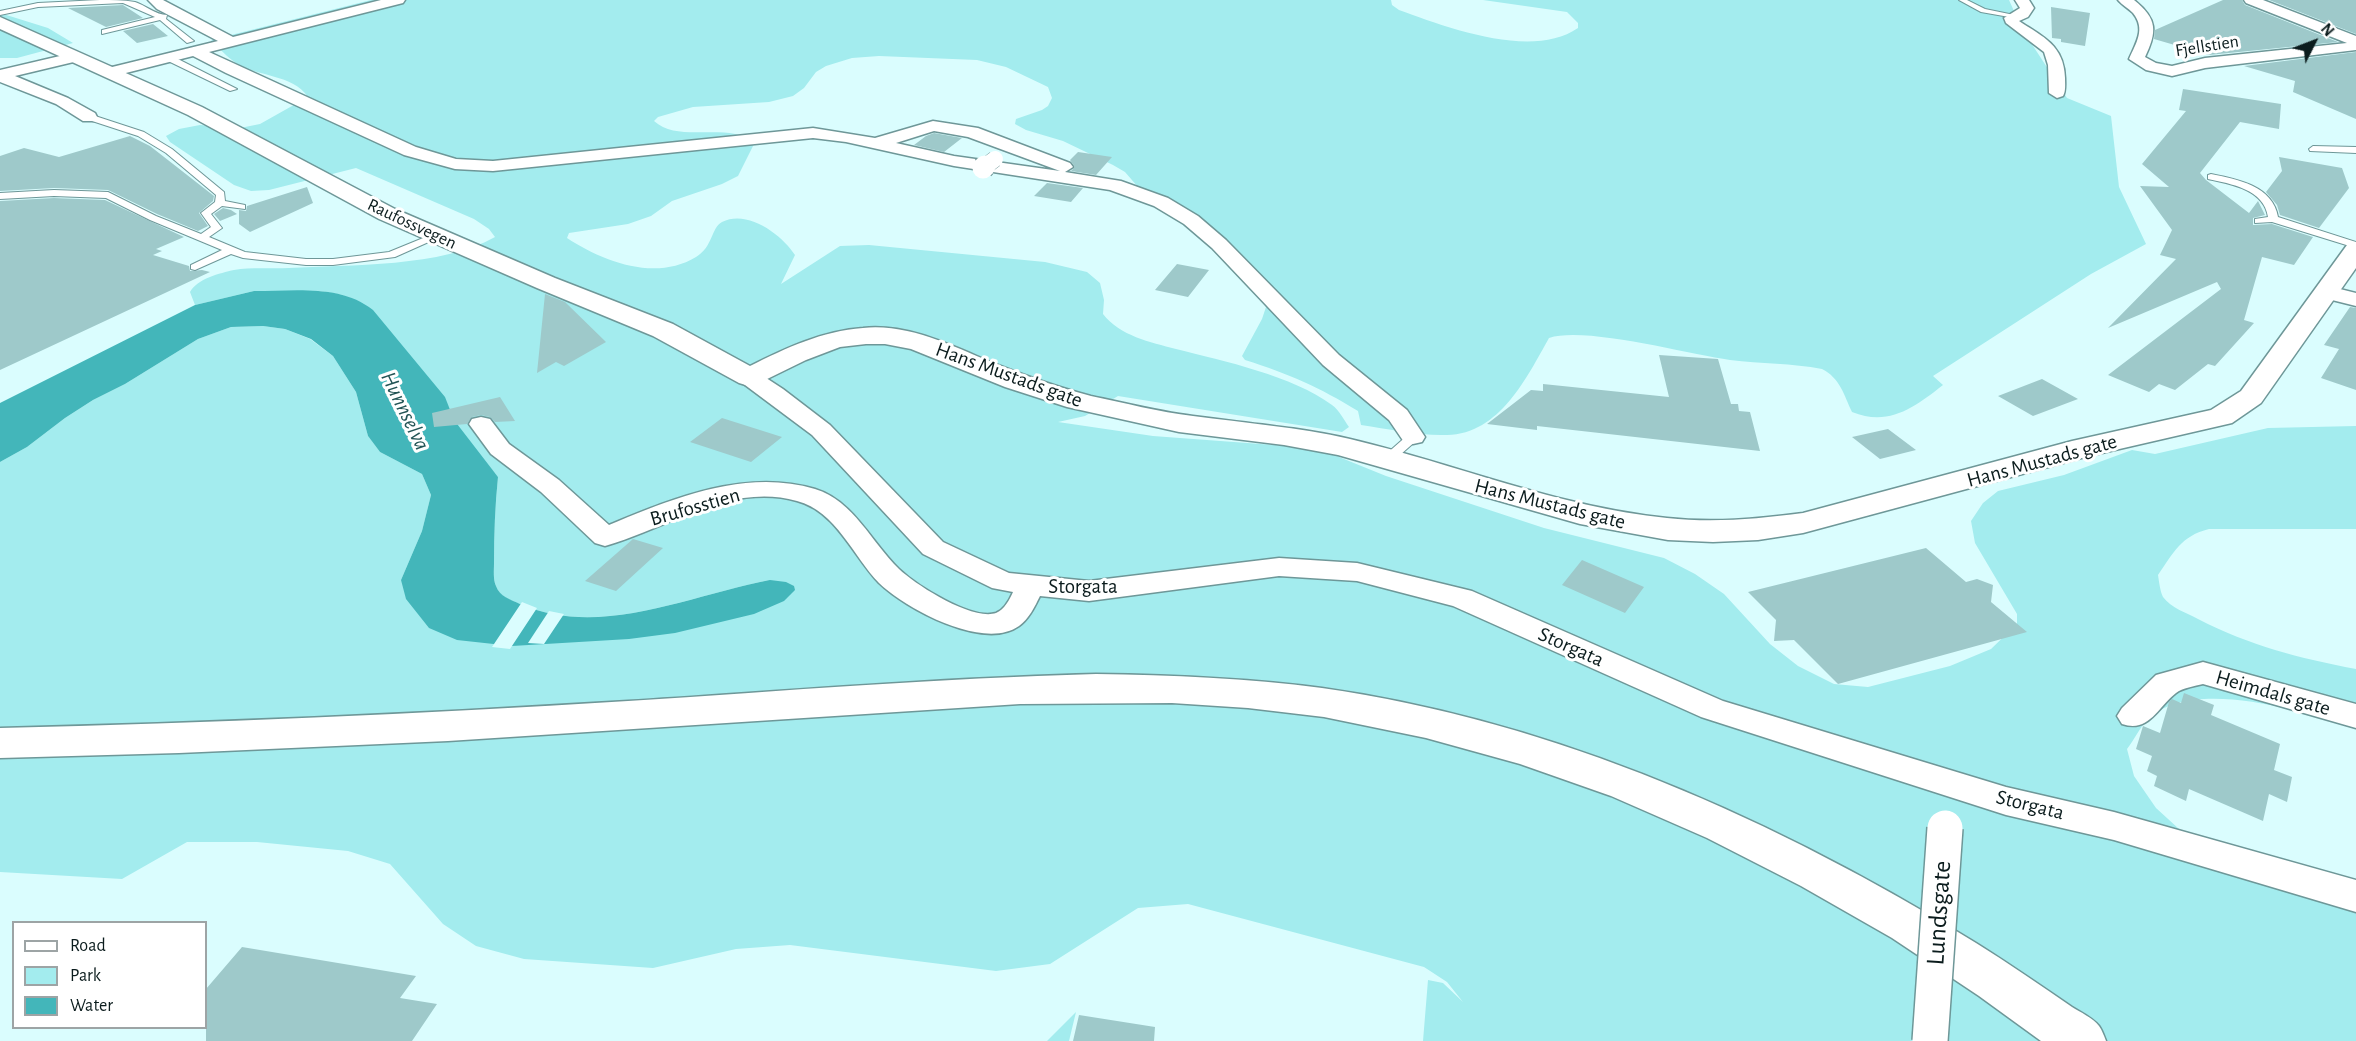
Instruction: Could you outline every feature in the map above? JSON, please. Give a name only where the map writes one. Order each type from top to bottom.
[{"type":"main road","name":"Raufossvegen","points":[[0,22],[195,111],[366,203],[437,236],[663,330],[749,377]]},
{"type":"main road","name":"Hans Mustads gate","points":[[749,377],[829,342],[861,336],[895,336],[913,340],[991,372],[1088,404],[1150,418],[1339,446],[1549,508],[1608,521],[1673,530],[1744,532],[1771,530],[1836,516],[2083,448],[2221,417],[2236,410],[2251,397],[2342,296],[2356,250]]},
{"type":"main road","points":[[0,743],[315,735],[534,723],[1013,690],[1173,689],[1321,703],[1409,719],[1528,751],[1654,797],[1715,823],[1830,881],[1929,938],[2004,986],[2081,1041]]},
{"type":"street","points":[[155,0],[162,6],[230,41]]},
{"type":"street","points":[[336,0],[354,11]]},
{"type":"street","points":[[110,72],[167,57],[192,45],[230,41],[398,0]]},
{"type":"street","points":[[2022,0],[2027,8],[2023,14],[2011,18],[2013,23],[2050,49],[2057,63],[2057,93]]},
{"type":"street","name":"Fjellstien","points":[[2125,0],[2144,17],[2146,42],[2137,59],[2161,70],[2179,71],[2205,63],[2356,46]]},
{"type":"street","points":[[2251,0],[2356,41]]},
{"type":"street","points":[[192,45],[232,70],[410,151],[455,164],[493,166],[813,133],[954,161],[1092,180],[1131,189],[1161,202],[1191,220],[1219,244],[1331,360],[1398,416],[1413,437]]},
{"type":"street","points":[[2,78],[77,57]]},
{"type":"street","points":[[2,78],[62,100],[89,117]]},
{"type":"street","points":[[876,144],[933,126],[972,132],[1092,180]]},
{"type":"street","points":[[989,164],[1011,147]]},
{"type":"street","name":"Raufossvegen","points":[[749,377],[782,399],[821,430]]},
{"type":"street","name":"Brufosstien","points":[[481,424],[500,449],[550,486],[605,537],[670,512],[718,497],[755,490],[776,489],[806,494],[829,506],[883,569],[908,591],[953,616],[994,626],[1016,616],[1031,586]]},
{"type":"street","name":"Storgata","points":[[821,430],[933,548],[1002,581],[1089,591],[1279,567],[1357,572],[1462,598],[1712,709],[2006,801],[2114,826],[2356,896]]},
{"type":"street","name":"Heimdals gate","points":[[2133,716],[2168,683],[2204,673],[2356,716]]},
{"type":"street","name":"Lundsgate","points":[[1930,1041],[1945,828],[1958,786]]},
{"type":"lane","points":[[58,3],[72,0]]},
{"type":"lane","points":[[1962,0],[1983,11],[2015,16]]},
{"type":"lane","points":[[0,13],[38,2],[123,1],[133,3],[161,18],[192,45]]},
{"type":"lane","points":[[105,32],[177,14]]},
{"type":"lane","points":[[167,57],[233,90]]},
{"type":"lane","points":[[89,117],[141,134],[169,151],[221,194],[220,203]]},
{"type":"lane","points":[[2313,149],[2356,150]]},
{"type":"lane","points":[[2211,177],[2229,180],[2250,188],[2265,199],[2274,210],[2273,219]]},
{"type":"lane","points":[[0,196],[54,193],[108,195],[153,218],[243,255],[306,262],[333,262],[391,255],[437,236]]},
{"type":"lane","points":[[203,237],[217,228],[206,213],[220,203],[242,207]]},
{"type":"lane","points":[[2258,221],[2273,219],[2356,245]]},
{"type":"lane","points":[[195,267],[232,249]]},
{"type":"lane","points":[[1388,459],[1413,437]]},
{"type":"green space","points":[[371,0],[1391,0],[1392,5],[1399,10],[1464,32],[1514,41],[1537,41],[1559,37],[1578,28],[1578,23],[1567,12],[1483,0],[2009,0],[2022,29],[2067,98],[2111,116],[2119,187],[2146,244],[2091,274],[1933,376],[1943,385],[1912,407],[1890,416],[1865,416],[1852,412],[1837,382],[1822,369],[1730,360],[1611,338],[1565,335],[1549,338],[1510,401],[1482,425],[1466,432],[1436,435],[1361,425],[1358,411],[1344,402],[1276,370],[1245,360],[1242,356],[1262,319],[1267,304],[1189,215],[1138,187],[1125,172],[1113,165],[1063,141],[1026,130],[1015,124],[1016,119],[1048,106],[1052,98],[1048,87],[1006,67],[977,60],[879,56],[852,58],[826,66],[816,72],[804,88],[793,96],[769,102],[693,107],[658,117],[654,121],[664,128],[689,132],[730,133],[755,142],[738,176],[722,184],[672,201],[651,216],[628,224],[569,233],[567,238],[612,261],[646,268],[663,268],[680,264],[702,253],[722,222],[732,219],[753,221],[773,232],[795,255],[781,284],[840,246],[869,245],[1045,262],[1087,272],[1100,283],[1104,300],[1103,314],[1118,328],[1146,341],[1236,364],[1298,386],[1332,405],[1349,427],[1342,432],[1118,396],[1085,416],[1058,422],[1153,436],[1328,449],[1339,457],[1386,476],[1544,528],[1664,558],[1695,574],[1724,594],[1770,644],[1798,666],[1834,684],[1868,687],[1950,666],[1991,649],[2017,624],[2017,614],[1975,543],[1971,521],[1983,503],[1998,491],[2064,475],[2132,450],[2155,454],[2268,428],[2356,426],[2356,529],[2209,529],[2191,536],[2179,546],[2158,575],[2163,597],[2179,610],[2237,637],[2275,650],[2356,669],[2356,728],[2308,714],[2249,701],[2192,700],[2168,706],[2148,719],[2127,749],[2134,776],[2156,808],[2179,829],[2252,871],[2356,902],[2356,1041],[1423,1041],[1428,980],[1443,983],[1463,1002],[1447,982],[1424,967],[1188,904],[1138,908],[1050,964],[996,971],[790,945],[736,949],[653,968],[524,959],[476,946],[443,924],[390,864],[348,851],[257,842],[187,842],[122,879],[0,872],[0,462],[27,447],[93,400],[125,384],[198,339],[231,327],[263,326],[285,329],[310,339],[333,356],[356,392],[368,436],[380,452],[422,474],[431,495],[422,531],[401,580],[512,646],[770,580],[645,611],[613,616],[582,617],[550,614],[509,599],[498,590],[494,578],[498,477],[343,295],[320,291],[254,291],[195,305],[190,292],[193,287],[209,277],[228,271],[395,263],[449,254],[474,247],[495,237],[489,229],[474,219],[356,168],[269,190],[251,191],[234,185],[170,142],[166,136],[179,129],[200,125],[240,128],[260,124],[308,97],[293,84],[236,63],[211,40]]},
{"type":"green space","points":[[0,13],[48,28],[73,43],[17,58],[0,58]]},
{"type":"green space","points":[[1076,1012],[1069,1041],[1047,1041]]},
{"type":"water","name":"Hunnselva","points":[[254,291],[317,291],[347,296],[360,302],[373,310],[445,397],[454,420],[498,477],[494,578],[498,590],[506,597],[550,614],[582,617],[613,616],[645,611],[770,580],[786,582],[794,586],[795,590],[784,601],[754,614],[675,633],[629,639],[512,646],[457,640],[429,628],[406,599],[401,580],[422,531],[431,495],[422,474],[380,452],[368,436],[356,392],[333,356],[311,339],[285,329],[263,326],[231,327],[198,339],[125,384],[93,400],[27,447],[0,462],[0,403],[195,305]]},
{"type":"pier","points":[[522,602],[537,608],[510,649],[492,647]]},
{"type":"pier","points":[[549,611],[564,614],[544,644],[528,643]]},
{"type":"building","points":[[2223,0],[2242,0],[2245,5],[2338,42],[2209,55],[2154,39],[2155,30]]},
{"type":"building","points":[[2269,0],[2356,0],[2356,34]]},
{"type":"building","points":[[123,5],[143,18],[106,27],[68,8]]},
{"type":"building","points":[[2051,7],[2090,13],[2085,46],[2052,38]]},
{"type":"building","points":[[153,24],[168,36],[137,43],[123,31]]},
{"type":"building","points":[[2356,52],[2356,119],[2293,92],[2295,81],[2244,66]]},
{"type":"building","points":[[2183,89],[2281,104],[2279,129],[2240,122],[2200,173],[2249,213],[2258,201],[2265,215],[2253,218],[2253,225],[2272,224],[2313,237],[2294,265],[2262,257],[2244,320],[2254,323],[2215,366],[2208,364],[2175,390],[2159,384],[2149,392],[2108,375],[2221,289],[2217,282],[2108,328],[2176,259],[2160,255],[2172,230],[2140,186],[2169,187],[2142,164],[2186,111],[2179,110]]},
{"type":"building","points":[[934,133],[962,138],[944,152],[914,145]]},
{"type":"building","points":[[130,136],[150,146],[214,196],[213,201],[199,213],[208,226],[198,231],[108,190],[54,188],[0,191],[0,156],[24,148],[59,157]]},
{"type":"building","points":[[1078,152],[1112,157],[1096,175],[1071,171],[1075,167],[1070,160]]},
{"type":"building","points":[[2279,157],[2342,168],[2349,188],[2319,228],[2280,215],[2277,205],[2266,192],[2282,171]]},
{"type":"building","points":[[1047,183],[1083,188],[1071,202],[1034,196]]},
{"type":"building","points":[[307,187],[313,203],[250,232],[239,224],[239,210],[246,211],[247,206]]},
{"type":"building","points":[[54,198],[105,200],[184,237],[156,249],[162,251],[153,255],[189,266],[190,271],[210,272],[0,370],[0,201]]},
{"type":"building","points":[[223,208],[237,214],[220,221],[214,214]]},
{"type":"building","points":[[1177,264],[1209,270],[1188,297],[1155,290]]},
{"type":"building","points":[[545,294],[565,302],[606,342],[564,366],[556,362],[537,373]]},
{"type":"building","points":[[2350,307],[2356,308],[2356,390],[2321,378],[2339,349],[2324,345]]},
{"type":"building","points":[[1659,355],[1718,359],[1731,404],[1738,404],[1739,411],[1750,412],[1760,451],[1537,426],[1537,430],[1487,424],[1531,390],[1543,391],[1543,384],[1669,397]]},
{"type":"building","points":[[2042,379],[2078,399],[2033,416],[1998,396]]},
{"type":"building","points":[[500,397],[515,421],[495,422],[490,417],[481,415],[472,417],[467,424],[434,427],[432,413]]},
{"type":"building","points":[[722,418],[782,437],[751,462],[690,442]]},
{"type":"building","points":[[1888,429],[1916,450],[1880,459],[1852,437]]},
{"type":"building","points":[[633,539],[663,548],[616,591],[585,581]]},
{"type":"building","points":[[1926,548],[1966,582],[1977,579],[1993,585],[1991,602],[2027,632],[1838,684],[1794,640],[1774,641],[1776,620],[1748,592]]},
{"type":"building","points":[[1582,560],[1644,587],[1625,613],[1562,585]]},
{"type":"building","points":[[2184,693],[2214,705],[2211,715],[2280,744],[2274,770],[2292,777],[2287,802],[2269,794],[2263,821],[2189,789],[2186,801],[2154,786],[2157,776],[2147,771],[2152,756],[2136,749],[2143,726],[2160,733],[2169,702],[2172,699],[2181,703]]},
{"type":"building","points":[[242,947],[416,976],[400,998],[437,1004],[412,1041],[206,1041],[207,988]]},
{"type":"building","points":[[1079,1015],[1155,1027],[1154,1041],[1073,1041]]}]
